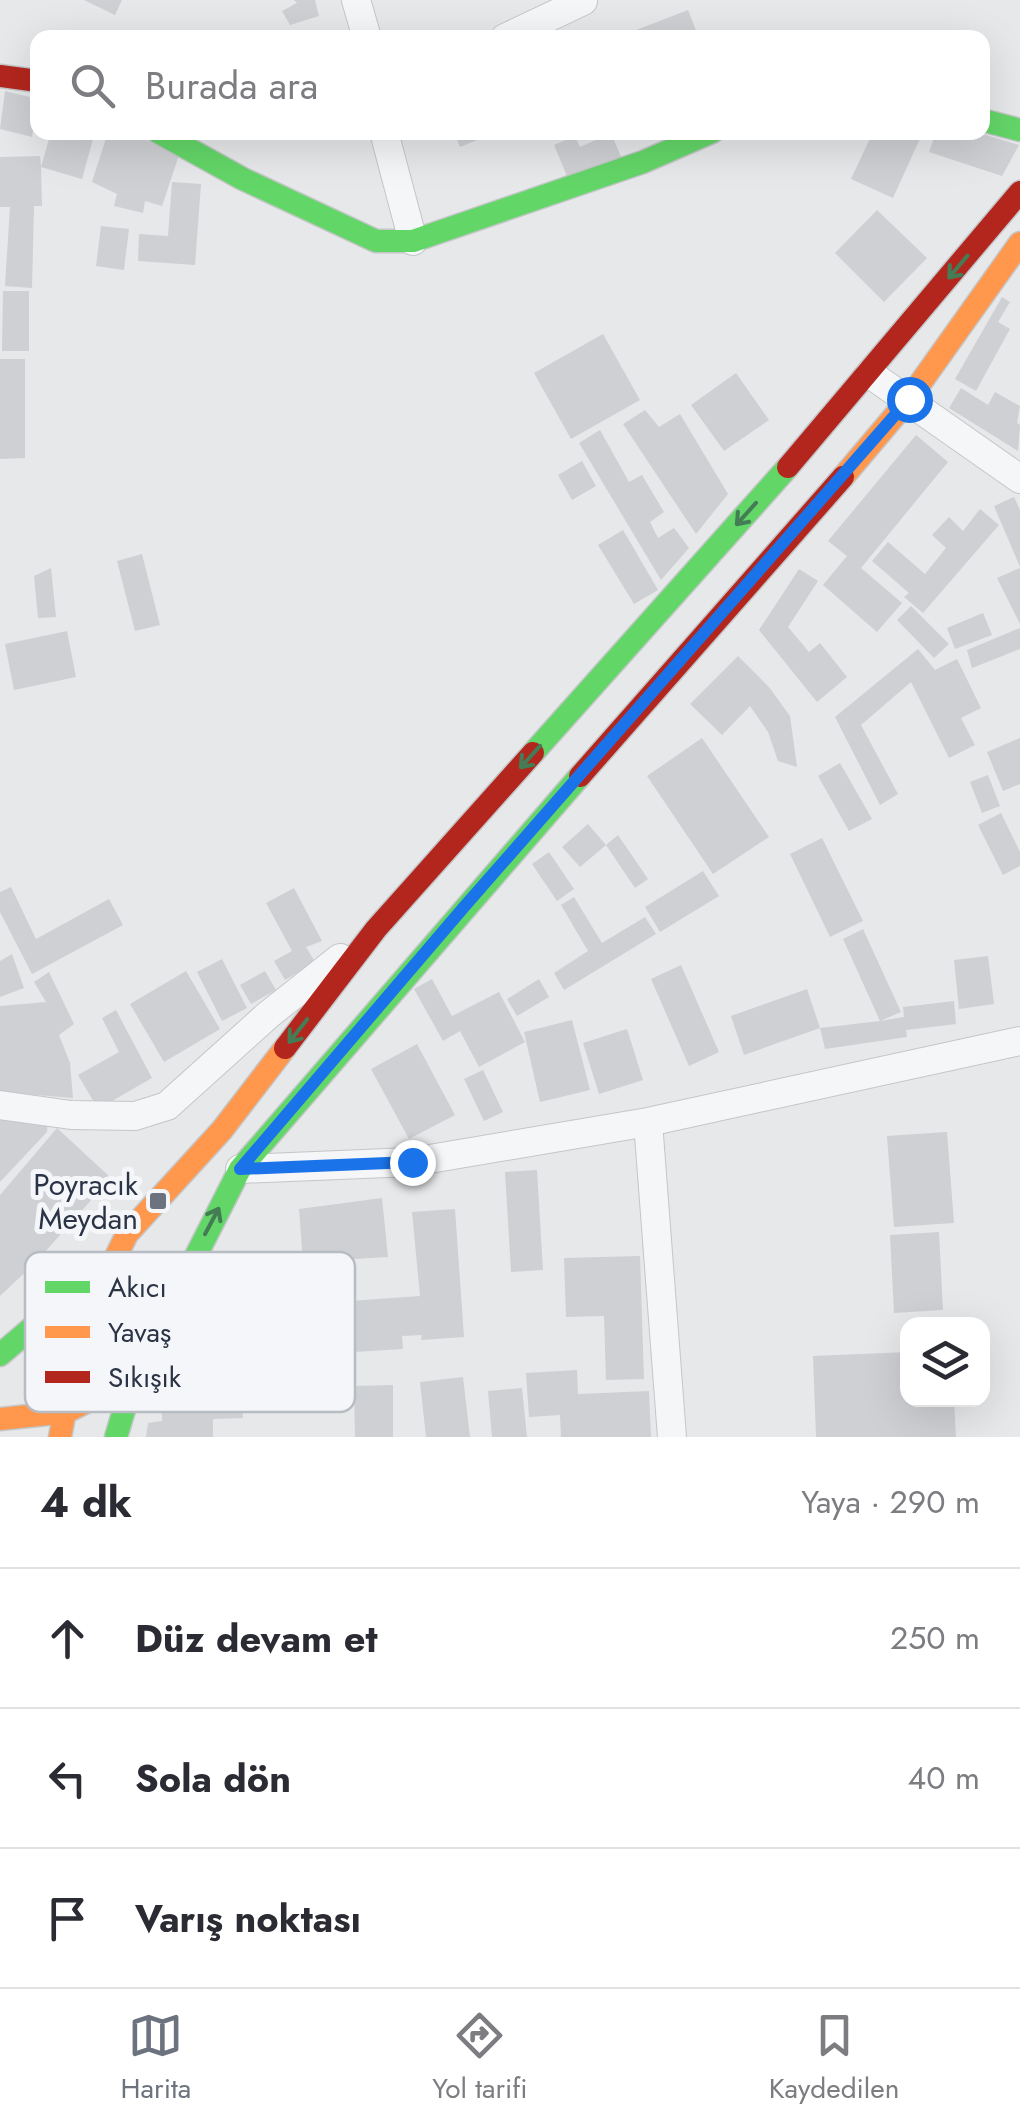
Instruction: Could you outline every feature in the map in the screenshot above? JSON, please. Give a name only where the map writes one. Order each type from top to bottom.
[{"type":"main road","points":[[0,76],[30,80]]},
{"type":"main road","points":[[990,122],[1020,130]]},
{"type":"main road","points":[[172,140],[243,179],[376,241],[414,241],[643,162],[694,140]]},
{"type":"main road","points":[[111,1252],[222,1130],[376,929],[870,374],[1020,192]]},
{"type":"main road","points":[[197,1252],[240,1169],[909,399],[1020,244]]},
{"type":"main road","points":[[119,1252],[128,1234]]},
{"type":"main road","points":[[0,1355],[25,1334]]},
{"type":"main road","points":[[0,1420],[66,1412],[60,1437]]},
{"type":"main road","points":[[116,1437],[124,1412]]},
{"type":"street","points":[[356,0],[365,30]]},
{"type":"street","points":[[521,30],[583,1]]},
{"type":"street","points":[[386,140],[414,241]]},
{"type":"street","points":[[870,374],[1020,479]]},
{"type":"street","points":[[0,1106],[71,1115],[135,1116],[167,1106],[268,1014],[376,929]]},
{"type":"street","points":[[240,1169],[412,1162],[648,1122],[1020,1040]]},
{"type":"street","points":[[648,1122],[672,1437]]},
{"type":"building","points":[[84,0],[122,0],[115,15]]},
{"type":"building","points":[[294,0],[315,0],[319,16],[290,25],[282,11],[297,3]]},
{"type":"building","points":[[688,10],[696,30],[636,30]]},
{"type":"building","points":[[5,91],[30,97],[30,136],[0,129]]},
{"type":"building","points":[[990,136],[1019,145],[1002,176],[929,152],[933,140],[990,140]]},
{"type":"building","points":[[49,140],[93,140],[82,179],[41,167]]},
{"type":"building","points":[[105,140],[146,140],[180,152],[162,206],[145,201],[143,213],[114,206],[117,194],[92,182]]},
{"type":"building","points":[[457,140],[477,140],[460,147]]},
{"type":"building","points":[[577,140],[580,147],[596,140],[614,140],[622,159],[569,181],[554,145]]},
{"type":"building","points":[[869,140],[919,140],[893,198],[851,179]]},
{"type":"building","points":[[40,156],[42,206],[34,206],[32,288],[5,286],[10,207],[0,207],[0,157]]},
{"type":"building","points":[[172,182],[201,184],[195,265],[138,261],[139,234],[168,236]]},
{"type":"building","points":[[877,210],[927,258],[884,302],[835,253]]},
{"type":"building","points":[[101,226],[129,229],[124,270],[96,266]]},
{"type":"building","points":[[3,291],[29,291],[29,351],[2,351]]},
{"type":"building","points":[[1002,297],[1010,302],[998,322],[1010,329],[976,391],[955,379]]},
{"type":"building","points":[[603,334],[640,400],[571,439],[534,373]]},
{"type":"building","points":[[0,359],[25,359],[25,458],[0,459]]},
{"type":"building","points":[[736,373],[769,420],[724,451],[691,405]]},
{"type":"building","points":[[961,388],[988,405],[995,392],[1020,406],[1018,451],[949,408]]},
{"type":"building","points":[[645,410],[659,427],[680,414],[728,494],[696,534],[623,424]]},
{"type":"building","points":[[600,430],[629,482],[642,475],[664,512],[650,522],[658,538],[674,528],[689,548],[661,580],[579,443]]},
{"type":"building","points":[[916,435],[948,462],[861,568],[902,603],[877,632],[823,585],[847,556],[828,541]]},
{"type":"building","points":[[582,461],[596,486],[572,500],[558,475]]},
{"type":"building","points":[[1014,497],[1020,510],[1020,567],[994,506]]},
{"type":"building","points":[[980,509],[999,525],[923,613],[904,597],[909,593],[872,561],[888,542],[925,574],[946,548],[932,535],[949,517],[963,531]]},
{"type":"building","points":[[623,530],[658,590],[634,604],[598,545]]},
{"type":"building","points":[[142,554],[160,625],[135,631],[117,561]]},
{"type":"building","points":[[51,568],[56,617],[38,618],[34,576]]},
{"type":"building","points":[[1020,568],[1020,624],[997,578]]},
{"type":"building","points":[[799,569],[818,581],[788,627],[809,652],[820,643],[847,677],[817,702],[759,630]]},
{"type":"building","points":[[911,606],[949,644],[934,658],[897,620]]},
{"type":"building","points":[[983,613],[992,635],[955,649],[947,628]]},
{"type":"building","points":[[1020,628],[1020,649],[972,668],[967,650]]},
{"type":"building","points":[[67,631],[76,677],[14,690],[5,644]]},
{"type":"building","points":[[918,649],[935,670],[957,659],[981,708],[961,718],[975,745],[949,758],[911,682],[861,725],[898,794],[880,805],[835,717]]},
{"type":"building","points":[[738,656],[769,687],[790,716],[797,767],[778,761],[768,732],[750,706],[722,735],[690,704]]},
{"type":"building","points":[[702,738],[769,837],[713,874],[647,776]]},
{"type":"building","points":[[1020,738],[1020,784],[1003,791],[987,752]]},
{"type":"building","points":[[840,763],[872,819],[849,831],[818,776]]},
{"type":"building","points":[[988,775],[1000,806],[982,813],[970,782]]},
{"type":"building","points":[[1001,813],[1020,852],[1020,866],[1003,875],[978,825]]},
{"type":"building","points":[[588,824],[606,845],[580,867],[562,847]]},
{"type":"building","points":[[618,835],[648,879],[635,888],[606,845]]},
{"type":"building","points":[[822,838],[863,921],[830,937],[790,854]]},
{"type":"building","points":[[549,852],[574,889],[557,901],[532,864]]},
{"type":"building","points":[[703,871],[719,896],[660,932],[645,907]]},
{"type":"building","points":[[11,887],[36,939],[109,899],[123,925],[32,974],[0,912],[0,892]]},
{"type":"building","points":[[294,888],[322,941],[306,947],[315,962],[285,980],[274,961],[292,951],[266,903]]},
{"type":"building","points":[[574,897],[602,943],[645,917],[656,934],[564,990],[554,973],[588,951],[561,905]]},
{"type":"building","points":[[863,929],[901,1012],[880,1021],[843,939]]},
{"type":"building","points":[[12,954],[24,988],[0,997],[0,961]]},
{"type":"building","points":[[988,956],[994,1004],[959,1009],[954,960]]},
{"type":"building","points":[[222,959],[247,1008],[222,1021],[197,972]]},
{"type":"building","points":[[681,965],[719,1052],[689,1066],[651,979]]},
{"type":"building","points":[[186,971],[220,1029],[164,1062],[130,1004]]},
{"type":"building","points":[[265,971],[276,990],[251,1004],[240,985]]},
{"type":"building","points":[[49,972],[74,1024],[59,1035],[70,1063],[73,1098],[0,1092],[0,1006],[46,1002],[34,982]]},
{"type":"building","points":[[432,979],[452,1016],[499,992],[525,1042],[479,1067],[460,1031],[443,1041],[414,989]]},
{"type":"building","points":[[539,979],[549,997],[517,1016],[507,999]]},
{"type":"building","points":[[807,989],[820,1028],[744,1055],[731,1016]]},
{"type":"building","points":[[954,1001],[956,1024],[906,1030],[907,1037],[825,1049],[820,1028],[904,1017],[903,1007]]},
{"type":"building","points":[[116,1010],[152,1078],[98,1109],[78,1075],[119,1052],[102,1018]]},
{"type":"building","points":[[572,1020],[590,1090],[540,1102],[524,1032]]},
{"type":"building","points":[[627,1029],[643,1080],[599,1094],[583,1043]]},
{"type":"building","points":[[417,1044],[455,1115],[409,1139],[371,1069]]},
{"type":"building","points":[[483,1070],[503,1112],[484,1121],[464,1079]]},
{"type":"building","points":[[0,1117],[48,1120],[47,1132],[0,1182]]},
{"type":"building","points":[[57,1128],[111,1178],[45,1252],[25,1252],[25,1272],[0,1296],[0,1195]]},
{"type":"building","points":[[947,1132],[954,1223],[894,1227],[887,1136]]},
{"type":"building","points":[[537,1170],[543,1270],[511,1272],[505,1172]]},
{"type":"building","points":[[382,1198],[388,1257],[355,1259],[355,1252],[302,1252],[299,1209]]},
{"type":"building","points":[[455,1209],[464,1337],[421,1340],[422,1335],[402,1336],[403,1349],[355,1352],[355,1301],[420,1296],[412,1212]]},
{"type":"building","points":[[939,1232],[943,1310],[894,1313],[890,1235]]},
{"type":"building","points":[[640,1256],[644,1379],[606,1380],[604,1316],[566,1317],[564,1258]]},
{"type":"building","points":[[900,1352],[900,1407],[954,1407],[956,1437],[816,1437],[813,1356]]},
{"type":"building","points":[[577,1370],[578,1394],[649,1391],[651,1437],[561,1437],[560,1415],[529,1417],[526,1373]]},
{"type":"building","points":[[463,1377],[470,1437],[426,1437],[420,1382]]},
{"type":"building","points":[[393,1385],[393,1437],[355,1437],[355,1386]]},
{"type":"building","points":[[522,1388],[527,1437],[492,1437],[488,1391]]},
{"type":"building","points":[[162,1412],[243,1412],[243,1418],[213,1419],[213,1437],[146,1437],[148,1423],[162,1421]]},
{"type":"traffic: fast","points":[[990,122],[1020,130]]},
{"type":"traffic: fast","points":[[172,140],[243,179],[376,241],[413,241],[643,162],[694,140]]},
{"type":"traffic: fast","points":[[533,753],[788,467]]},
{"type":"traffic: fast","points":[[198,1252],[240,1169],[580,776]]},
{"type":"traffic: fast","points":[[0,1355],[25,1334]]},
{"type":"traffic: fast","points":[[116,1437],[123,1412]]},
{"type":"traffic: slow","points":[[843,477],[909,399],[1020,243]]},
{"type":"traffic: slow","points":[[118,1252],[127,1234],[222,1130],[285,1048]]},
{"type":"traffic: slow","points":[[60,1437],[65,1412]]},
{"type":"traffic: slow","points":[[0,1419],[66,1412]]},
{"type":"traffic: jam","points":[[0,76],[30,80]]},
{"type":"traffic: jam","points":[[788,467],[1020,192]]},
{"type":"traffic: jam","points":[[580,776],[843,477]]},
{"type":"traffic: jam","points":[[285,1048],[376,929],[533,753]]},
{"type":"place","name":"Poyracık Meydan","points":[[158,1201]]},
{"type":"route","points":[[412,1162],[240,1169],[909,399]]}]
